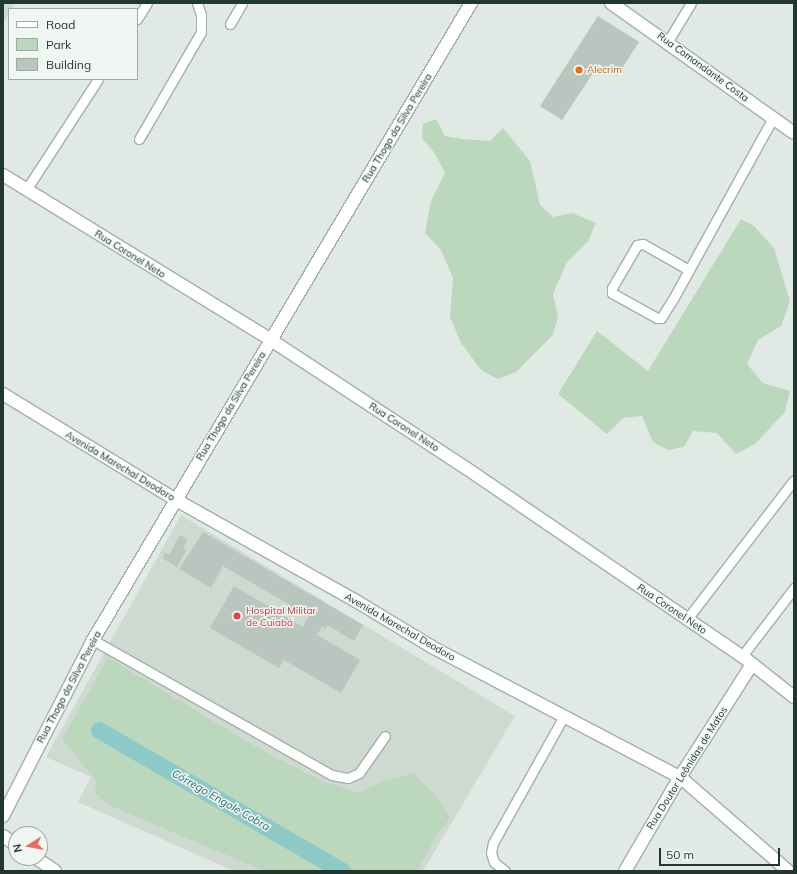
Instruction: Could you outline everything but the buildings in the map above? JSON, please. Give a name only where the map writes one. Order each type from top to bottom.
[{"type":"street","name":"Rua Thogo da Silva Pereira","points":[[3,816],[93,640],[471,3]]},
{"type":"street","name":"Rua Comandante Costa","points":[[611,3],[668,41],[794,133]]},
{"type":"street","name":"Rua Coronel Neto","points":[[3,175],[270,340],[466,468],[742,656],[751,666],[794,697]]},
{"type":"street","name":"Avenida Marechal Deodoro","points":[[3,394],[176,500],[356,600],[432,647],[680,777],[788,871]]},
{"type":"street","name":"Rua Doutor Leônidas de Matos","points":[[625,871],[680,777],[751,666]]},
{"type":"lane","points":[[138,18],[148,3]]},
{"type":"lane","points":[[139,139],[201,32],[201,15],[197,3]]},
{"type":"lane","points":[[230,24],[242,3]]},
{"type":"lane","points":[[668,41],[691,3]]},
{"type":"lane","points":[[26,190],[97,80]]},
{"type":"lane","points":[[689,270],[642,244],[637,245],[612,288],[612,293],[657,318],[661,318],[689,270],[773,118]]},
{"type":"lane","points":[[687,619],[794,480]]},
{"type":"lane","points":[[742,656],[794,588]]},
{"type":"lane","points":[[93,640],[332,776],[348,778],[359,773],[385,736]]},
{"type":"lane","points":[[505,871],[494,862],[491,854],[493,843],[564,716]]},
{"type":"shaded area","points":[[3,3],[15,3],[12,8],[8,8],[8,15],[3,24]]},
{"type":"shaded area","name":"Hospital Militar de Cuiabá","points":[[181,515],[515,716],[423,871],[234,871],[78,802],[91,777],[46,757]]},
{"type":"green space","points":[[436,119],[445,136],[463,139],[490,141],[503,128],[530,161],[540,205],[553,217],[572,213],[596,223],[588,241],[567,262],[553,294],[558,317],[553,335],[516,372],[498,379],[481,370],[461,343],[450,317],[453,278],[441,250],[425,233],[431,201],[445,173],[434,152],[422,138],[423,124]]},
{"type":"green space","points":[[741,219],[754,226],[774,248],[790,301],[781,326],[758,340],[747,364],[763,383],[790,391],[785,412],[755,444],[736,454],[717,433],[693,431],[684,447],[668,450],[653,442],[642,416],[623,418],[607,434],[558,394],[597,331],[648,371]]},
{"type":"green space","points":[[108,658],[265,752],[322,781],[358,793],[387,780],[414,773],[437,797],[450,818],[435,838],[417,871],[264,871],[111,806],[95,793],[96,780],[62,739]]},
{"type":"waterway","name":"Córrego Engole Cobra","points":[[99,730],[342,871]]},
{"type":"place","name":"Alecrim","points":[[579,70]]},
{"type":"place","name":"Hospital Militar de Cuiabá","points":[[237,616]]}]
